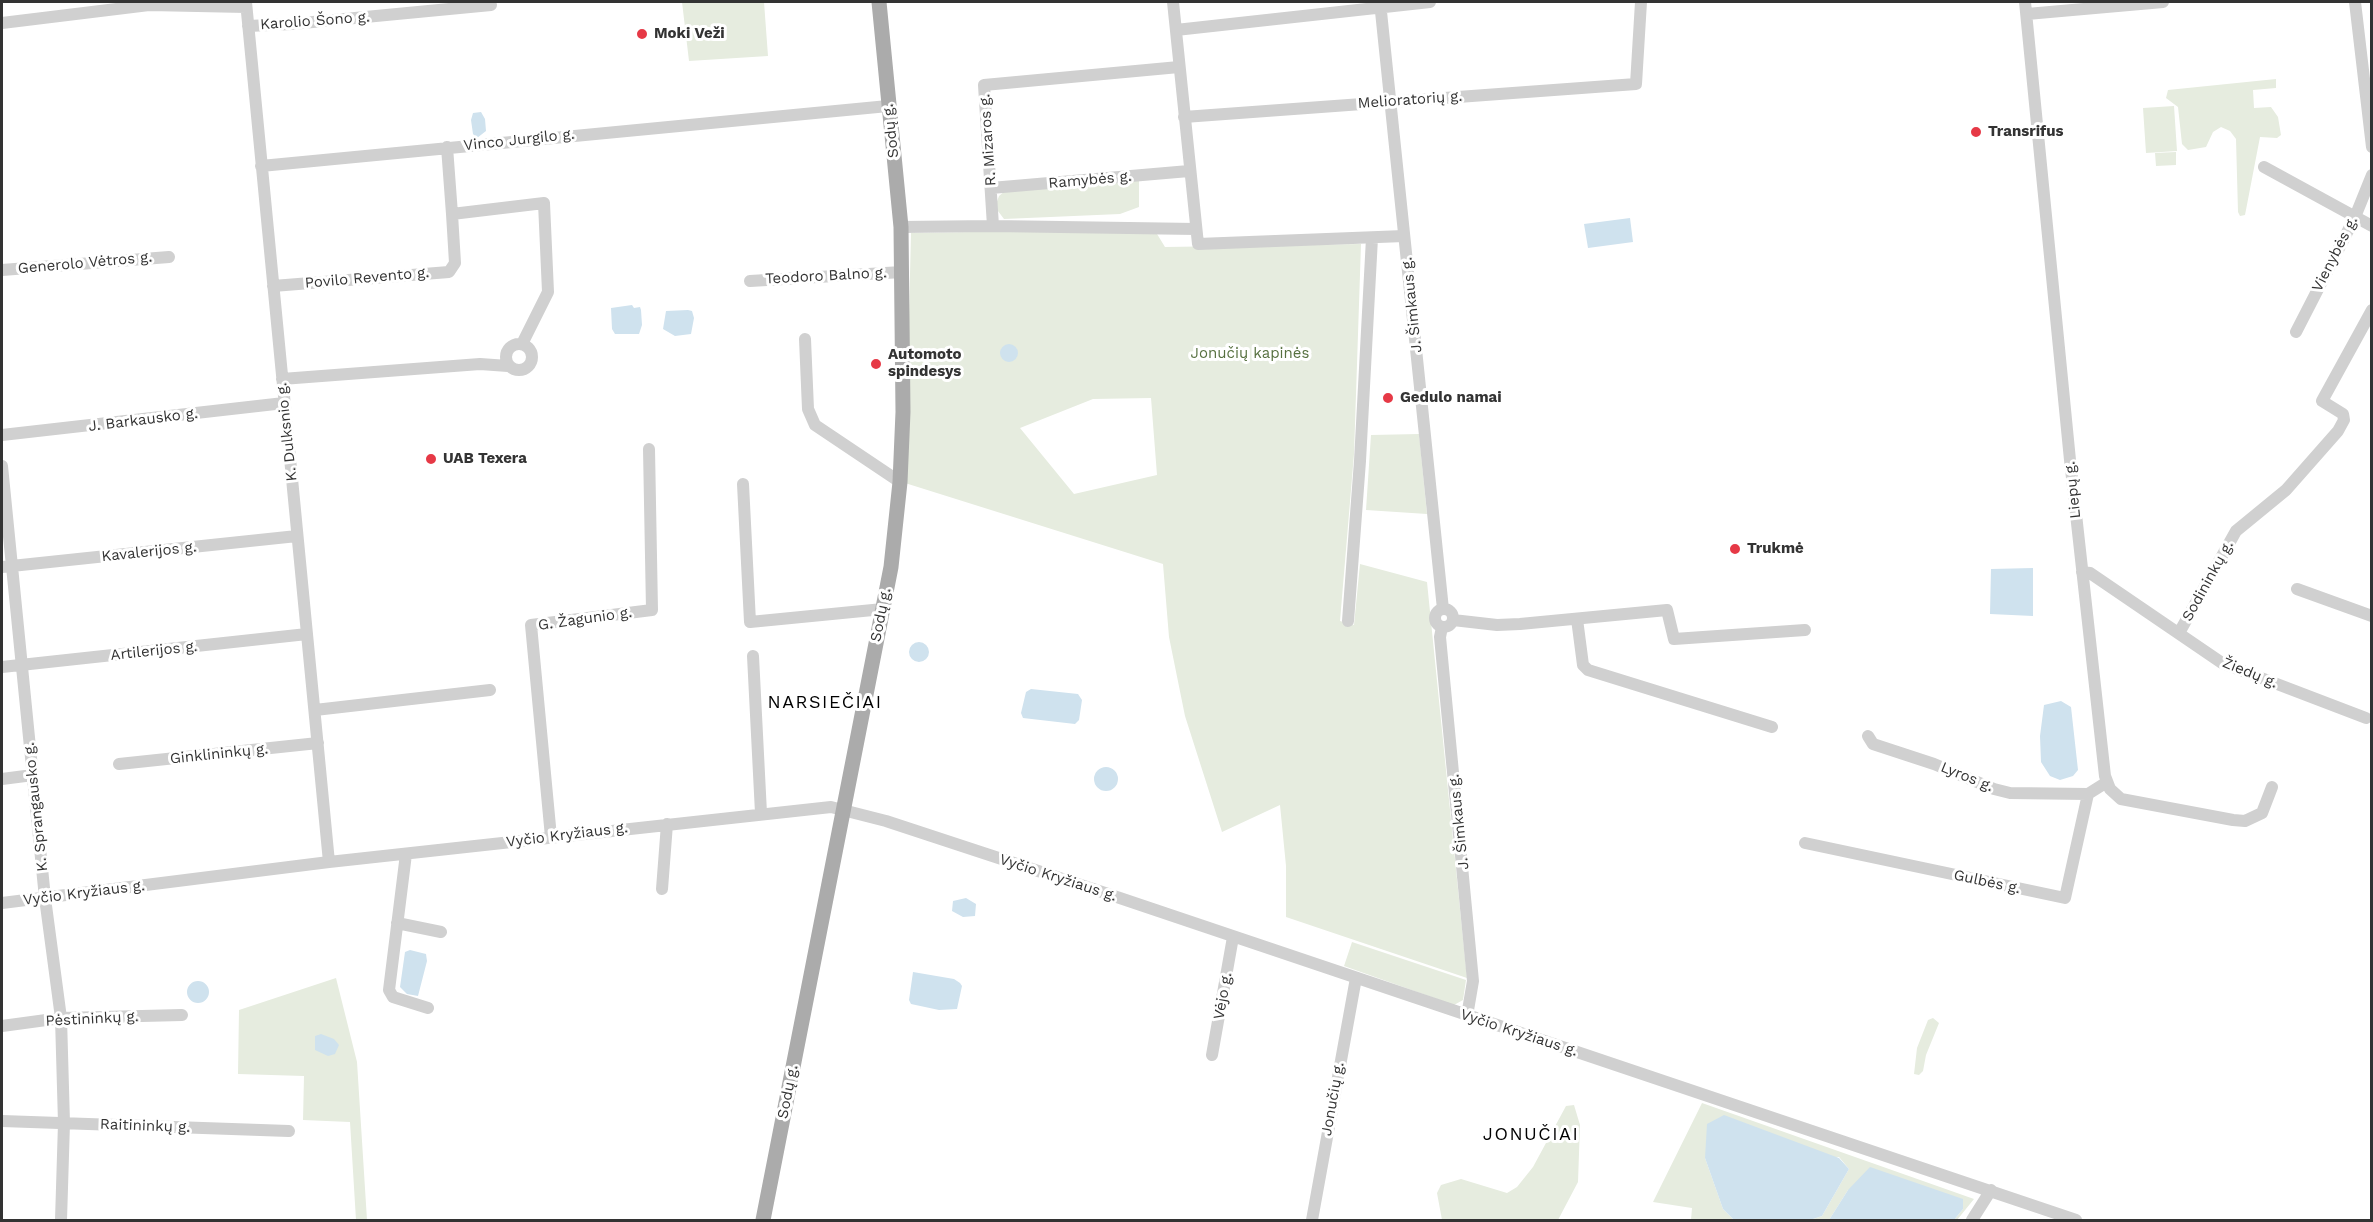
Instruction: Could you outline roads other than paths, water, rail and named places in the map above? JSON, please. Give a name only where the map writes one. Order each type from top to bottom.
[{"type":"main road","name":"Sodų g.","points":[[763,1221],[883,609],[893,550],[900,482],[901,227],[879,2]]},
{"type":"street","points":[[1173,2],[1198,244],[1404,236]]},
{"type":"street","points":[[1176,30],[1380,4],[1430,2]]},
{"type":"street","name":"Melioratorių g.","points":[[1184,117],[1636,84],[1641,2]]},
{"type":"street","points":[[2026,8],[2163,2]]},
{"type":"street","points":[[2355,2],[2372,147]]},
{"type":"street","points":[[2,23],[149,5],[246,4]]},
{"type":"street","name":"K. Dulksnio g.","points":[[246,4],[329,862]]},
{"type":"street","name":"J. Šimkaus g.","points":[[1380,4],[1443,609],[1435,616],[1437,624],[1442,627],[1440,637],[1472,958],[1473,981],[1467,1016]]},
{"type":"street","name":"Karolio Šono g.","points":[[248,26],[292,24],[490,5]]},
{"type":"street","name":"Liepų g.","points":[[2026,8],[2082,572],[2107,782]]},
{"type":"street","name":"R. Mizaros g.","points":[[993,226],[984,85],[1179,68]]},
{"type":"street","name":"Vinco Jurgilo g.","points":[[261,166],[888,106]]},
{"type":"street","points":[[447,147],[452,214],[544,203],[548,292],[522,344]]},
{"type":"street","points":[[2264,167],[2372,226]]},
{"type":"street","name":"Ramybės g.","points":[[991,188],[1189,171]]},
{"type":"street","name":"Vienybės g.","points":[[2296,332],[2355,217],[2372,175]]},
{"type":"street","name":"Povilo Revento g.","points":[[273,286],[449,272],[455,263],[452,214]]},
{"type":"street","points":[[901,227],[1196,229]]},
{"type":"street","points":[[1348,621],[1360,461],[1372,238]]},
{"type":"street","name":"Generolo Vėtros g.","points":[[2,270],[170,257]]},
{"type":"street","name":"Teodoro Balno g.","points":[[750,281],[902,272]]},
{"type":"street","name":"Sodininkų g.","points":[[2179,633],[2236,531],[2286,490],[2338,431],[2344,420],[2343,414],[2322,401],[2372,310]]},
{"type":"street","points":[[805,339],[808,409],[815,425],[900,482]]},
{"type":"street","points":[[282,379],[480,363],[508,366],[520,371],[530,364],[531,352],[522,344],[513,345],[480,363]]},
{"type":"street","points":[[507,350],[505,359],[508,366]]},
{"type":"street","name":"J. Barkausko g.","points":[[2,435],[284,403]]},
{"type":"street","name":"G. Žagunio g.","points":[[551,837],[531,625],[652,610],[649,449]]},
{"type":"street","name":"K. Sprangausko g.","points":[[2,466],[7,567],[22,665],[45,898],[61,1018],[64,1123],[61,1221]]},
{"type":"street","points":[[743,483],[750,622],[883,609]]},
{"type":"street","name":"Kavalerijos g.","points":[[7,567],[297,536]]},
{"type":"street","name":"Žiedų g.","points":[[2082,572],[2090,573],[2222,663],[2366,718]]},
{"type":"street","points":[[2297,589],[2372,616]]},
{"type":"street","points":[[1442,627],[1450,625],[1453,620],[1451,612],[1443,609]]},
{"type":"street","points":[[1453,620],[1497,625],[1667,610],[1674,639],[1805,630]]},
{"type":"street","points":[[1577,619],[1583,665],[1588,670],[1772,727]]},
{"type":"street","name":"Artilerijos g.","points":[[2,667],[307,634]]},
{"type":"street","points":[[753,656],[760,813]]},
{"type":"street","points":[[315,710],[490,690]]},
{"type":"street","name":"Lyros g.","points":[[1868,736],[1873,744],[1934,764],[1994,789],[2010,793],[2088,794]]},
{"type":"street","name":"Ginklininkų g.","points":[[119,764],[318,743]]},
{"type":"street","points":[[2,779],[33,775]]},
{"type":"street","points":[[2088,794],[2107,782],[2114,794],[2131,802],[2245,821],[2262,813],[2272,787]]},
{"type":"street","name":"Gulbės g.","points":[[1805,843],[2064,898],[2088,794]]},
{"type":"street","name":"Vyčio Kryžiaus g.","points":[[2,903],[329,862],[813,807],[842,809],[886,821],[1991,1190],[2044,1215],[2076,1221]]},
{"type":"street","points":[[662,889],[667,824]]},
{"type":"street","points":[[406,854],[389,990],[393,997],[428,1008]]},
{"type":"street","points":[[397,923],[441,932]]},
{"type":"street","name":"Vėjo g.","points":[[1212,1055],[1233,937]]},
{"type":"street","name":"Jonučių g.","points":[[1312,1221],[1356,978]]},
{"type":"street","name":"Pėstininkų g.","points":[[2,1026],[61,1018],[182,1015]]},
{"type":"street","name":"Raitininkų g.","points":[[2,1121],[289,1131]]},
{"type":"street","points":[[1972,1221],[1991,1190]]},
{"type":"water","points":[[481,112],[485,119],[486,131],[477,138],[473,134],[471,120],[473,113]]},
{"type":"water","points":[[1630,218],[1633,242],[1588,248],[1584,224]]},
{"type":"water","points":[[632,305],[634,308],[640,307],[641,310],[642,325],[639,334],[615,334],[612,329],[611,308]]},
{"type":"water","points":[[666,311],[692,311],[694,318],[691,334],[675,336],[663,329]]},
{"type":"water","points":[[1009,344],[1015,347],[1018,353],[1015,359],[1009,362],[1003,359],[1000,353],[1003,347]]},
{"type":"water","points":[[2033,568],[2033,616],[1990,614],[1991,569]]},
{"type":"water","points":[[915,642],[923,642],[929,648],[929,656],[923,662],[915,662],[909,656],[909,648]]},
{"type":"water","points":[[1031,689],[1078,694],[1082,700],[1079,720],[1075,724],[1023,718],[1021,713],[1026,692]]},
{"type":"water","points":[[2061,701],[2071,707],[2078,770],[2073,776],[2060,780],[2050,776],[2041,762],[2040,736],[2044,705]]},
{"type":"water","points":[[1106,767],[1114,771],[1118,779],[1114,787],[1106,791],[1098,787],[1094,779],[1098,771]]},
{"type":"water","points":[[966,898],[976,904],[975,916],[963,917],[952,911],[953,901]]},
{"type":"water","points":[[410,950],[426,954],[427,961],[418,996],[407,994],[400,987],[405,952]]},
{"type":"water","points":[[913,972],[954,979],[960,983],[962,986],[957,1009],[939,1010],[911,1004],[909,1000]]},
{"type":"water","points":[[198,981],[206,984],[209,992],[206,1000],[198,1003],[190,1000],[187,992],[190,984]]},
{"type":"water","points":[[321,1034],[334,1039],[339,1045],[335,1054],[328,1056],[315,1050],[315,1036]]},
{"type":"water","points":[[1724,1115],[1839,1158],[1849,1169],[1822,1216],[1810,1220],[1734,1220],[1723,1209],[1705,1158],[1707,1124]]},
{"type":"water","points":[[1870,1167],[1963,1199],[1963,1209],[1954,1220],[1829,1220],[1848,1190]]},
{"type":"place","name":"Moki Veži","points":[[642,34]]},
{"type":"place","name":"Transrifus","points":[[1976,132]]},
{"type":"place","name":"Automoto spindesys","points":[[876,364]]},
{"type":"place","name":"Gedulo namai","points":[[1388,398]]},
{"type":"place","name":"UAB Texera","points":[[431,459]]},
{"type":"place","name":"Trukmė","points":[[1735,549]]},
{"type":"district","name":"NARSIEČIAI","points":[[825,703]]},
{"type":"district","name":"JONUČIAI","points":[[1531,1135]]},
{"type":"park label","name":"Jonučių kapinės","points":[[1250,354]]}]
